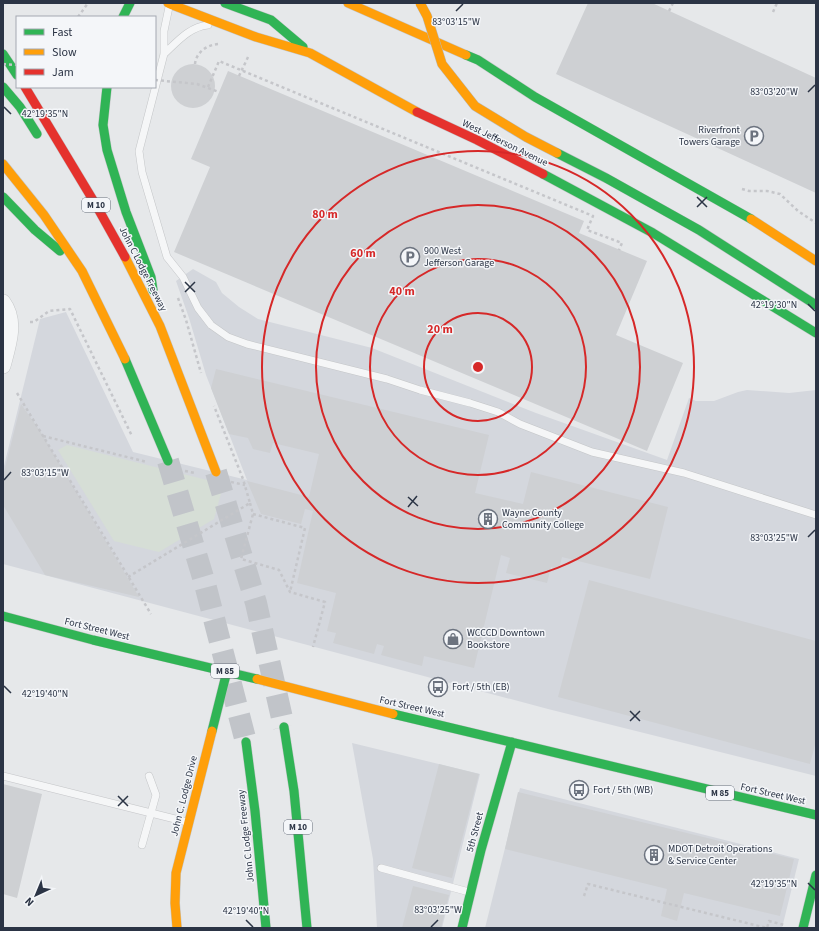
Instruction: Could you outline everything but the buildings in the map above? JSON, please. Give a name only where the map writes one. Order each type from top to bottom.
[{"type":"main road","points":[[124,16],[130,3]]},
{"type":"main road","name":"West Jefferson Avenue","points":[[169,3],[256,37],[310,53],[430,119],[477,140],[546,175],[653,233],[816,333]]},
{"type":"main road","points":[[225,3],[271,20],[310,53]]},
{"type":"main road","points":[[348,3],[478,60],[535,98],[745,216],[816,261]]},
{"type":"main road","points":[[420,3],[427,16],[442,64],[475,106],[526,137],[606,178],[699,230],[816,305]]},
{"type":"main road","points":[[3,54],[16,74]]},
{"type":"main road","points":[[3,87],[20,107],[43,143]]},
{"type":"main road","name":"John C Lodge Freeway","points":[[26,88],[96,204],[124,254],[160,326],[216,472]]},
{"type":"main road","points":[[107,88],[103,125],[107,150],[126,212],[151,277],[160,326]]},
{"type":"main road","points":[[3,164],[44,215],[82,270],[129,367],[168,461]]},
{"type":"main road","points":[[3,197],[35,230],[82,270]]},
{"type":"main road","points":[[162,358],[186,396]]},
{"type":"main road","name":"Fort Street West","points":[[3,616],[93,640],[227,671],[357,705],[816,815]]},
{"type":"main road","name":"John C. Lodge Drive","points":[[178,928],[175,903],[176,873],[227,671]]},
{"type":"main road","name":"M 10","points":[[284,727],[294,791],[307,928]]},
{"type":"main road","name":"John C Lodge Freeway","points":[[246,742],[255,812],[266,928]]},
{"type":"main road","name":"5th Street","points":[[462,928],[481,850],[512,742]]},
{"type":"main road","points":[[803,928],[816,875]]},
{"type":"street","points":[[3,366],[10,341],[11,329],[8,309],[4,303]]},
{"type":"lane","points":[[156,85],[164,54],[164,31],[169,3]]},
{"type":"lane","points":[[164,54],[187,33],[202,26],[225,25]]},
{"type":"lane","points":[[155,88],[139,151],[142,172],[167,257],[184,277],[198,308],[205,318],[228,338],[386,379],[420,390],[470,403],[498,412],[520,424],[592,452],[684,473],[816,515]]},
{"type":"lane","points":[[3,776],[189,822]]},
{"type":"lane","points":[[142,845],[152,814],[156,795],[149,776]]},
{"type":"lane","points":[[380,868],[471,893]]},
{"type":"path","points":[[79,16],[88,3]]},
{"type":"path","points":[[669,11],[673,3]]},
{"type":"path","points":[[772,12],[777,3]]},
{"type":"path","points":[[195,64],[196,57],[201,51],[211,45],[225,44]]},
{"type":"path","points":[[239,76],[249,53]]},
{"type":"path","points":[[208,87],[219,61],[593,216],[587,230],[622,243],[619,250]]},
{"type":"path","points":[[3,64],[16,65]]},
{"type":"path","points":[[156,80],[197,84],[219,92]]},
{"type":"path","points":[[30,322],[34,322],[49,311],[70,309],[132,436]]},
{"type":"path","points":[[17,393],[151,614]]},
{"type":"path","points":[[43,436],[152,463]]},
{"type":"path","points":[[182,470],[198,474]]},
{"type":"path","points":[[240,471],[253,514],[241,559],[279,570],[290,592],[326,602],[313,647]]},
{"type":"path","points":[[229,482],[244,485]]},
{"type":"path","points":[[128,577],[250,503]]},
{"type":"path","points":[[253,514],[305,528],[290,592]]},
{"type":"path","points":[[584,896],[588,884],[767,928],[769,921],[787,925]]},
{"type":"shaded area","points":[[193,269],[216,282],[222,293],[239,307],[258,319],[372,348],[536,413],[667,460],[689,398],[696,401],[714,401],[747,390],[789,393],[816,390],[816,776],[548,709],[3,564],[3,470],[40,319],[66,312],[133,452],[247,480],[206,375],[176,281]]},
{"type":"shaded area","points":[[67,445],[215,482],[222,490],[214,519],[159,552],[114,541],[58,450]]},
{"type":"shaded area","points":[[352,743],[480,774],[442,928],[377,928],[373,859]]},
{"type":"shaded area","points":[[520,788],[799,859],[782,928],[485,928]]},
{"type":"tunnel","points":[[168,461],[205,584],[246,742]]},
{"type":"tunnel","points":[[216,472],[256,603],[284,727]]},
{"type":"traffic: fast","points":[[124,16],[130,3]]},
{"type":"traffic: fast","points":[[225,3],[271,20],[303,47]]},
{"type":"traffic: fast","points":[[3,54],[16,74]]},
{"type":"traffic: fast","points":[[466,55],[478,60],[535,97],[751,219]]},
{"type":"traffic: fast","points":[[3,87],[20,107],[37,134]]},
{"type":"traffic: fast","points":[[107,88],[103,125],[107,150],[126,212],[151,277],[153,290]]},
{"type":"traffic: fast","points":[[557,153],[606,178],[699,230],[816,305]]},
{"type":"traffic: fast","points":[[543,174],[653,233],[816,333]]},
{"type":"traffic: fast","points":[[3,197],[35,230],[60,251]]},
{"type":"traffic: fast","points":[[125,359],[168,461]]},
{"type":"traffic: fast","points":[[3,616],[93,640],[257,679]]},
{"type":"traffic: fast","points":[[212,731],[227,671]]},
{"type":"traffic: fast","points":[[393,714],[816,815]]},
{"type":"traffic: fast","points":[[284,727],[294,791],[307,928]]},
{"type":"traffic: fast","points":[[246,742],[255,811],[266,928]]},
{"type":"traffic: fast","points":[[462,928],[481,850],[512,742]]},
{"type":"traffic: fast","points":[[803,928],[816,875]]},
{"type":"traffic: slow","points":[[348,3],[466,55]]},
{"type":"traffic: slow","points":[[420,3],[427,16],[442,64],[475,106],[526,137],[557,153]]},
{"type":"traffic: slow","points":[[170,4],[256,37],[310,53],[417,112]]},
{"type":"traffic: slow","points":[[3,164],[44,215],[82,271],[125,359]]},
{"type":"traffic: slow","points":[[751,219],[816,261]]},
{"type":"traffic: slow","points":[[125,257],[160,326],[216,472]]},
{"type":"traffic: slow","points":[[257,679],[393,714]]},
{"type":"traffic: slow","points":[[177,928],[175,903],[176,873],[212,731]]},
{"type":"traffic: jam","points":[[26,88],[96,205],[125,257]]},
{"type":"traffic: jam","points":[[417,112],[477,140],[543,174]]},
{"type":"place","name":"Riverfront Towers Garage","points":[[754,136]]},
{"type":"place","name":"900 West Jefferson Garage","points":[[410,257]]},
{"type":"place","name":"Wayne County Community College","points":[[488,519]]},
{"type":"place","name":"WCCCD Downtown Bookstore","points":[[453,639]]},
{"type":"place","name":"Fort / 5th (EB)","points":[[438,687]]},
{"type":"place","name":"Fort / 5th (WB)","points":[[579,790]]},
{"type":"place","name":"MDOT Detroit Operations & Service Center","points":[[654,855]]}]
